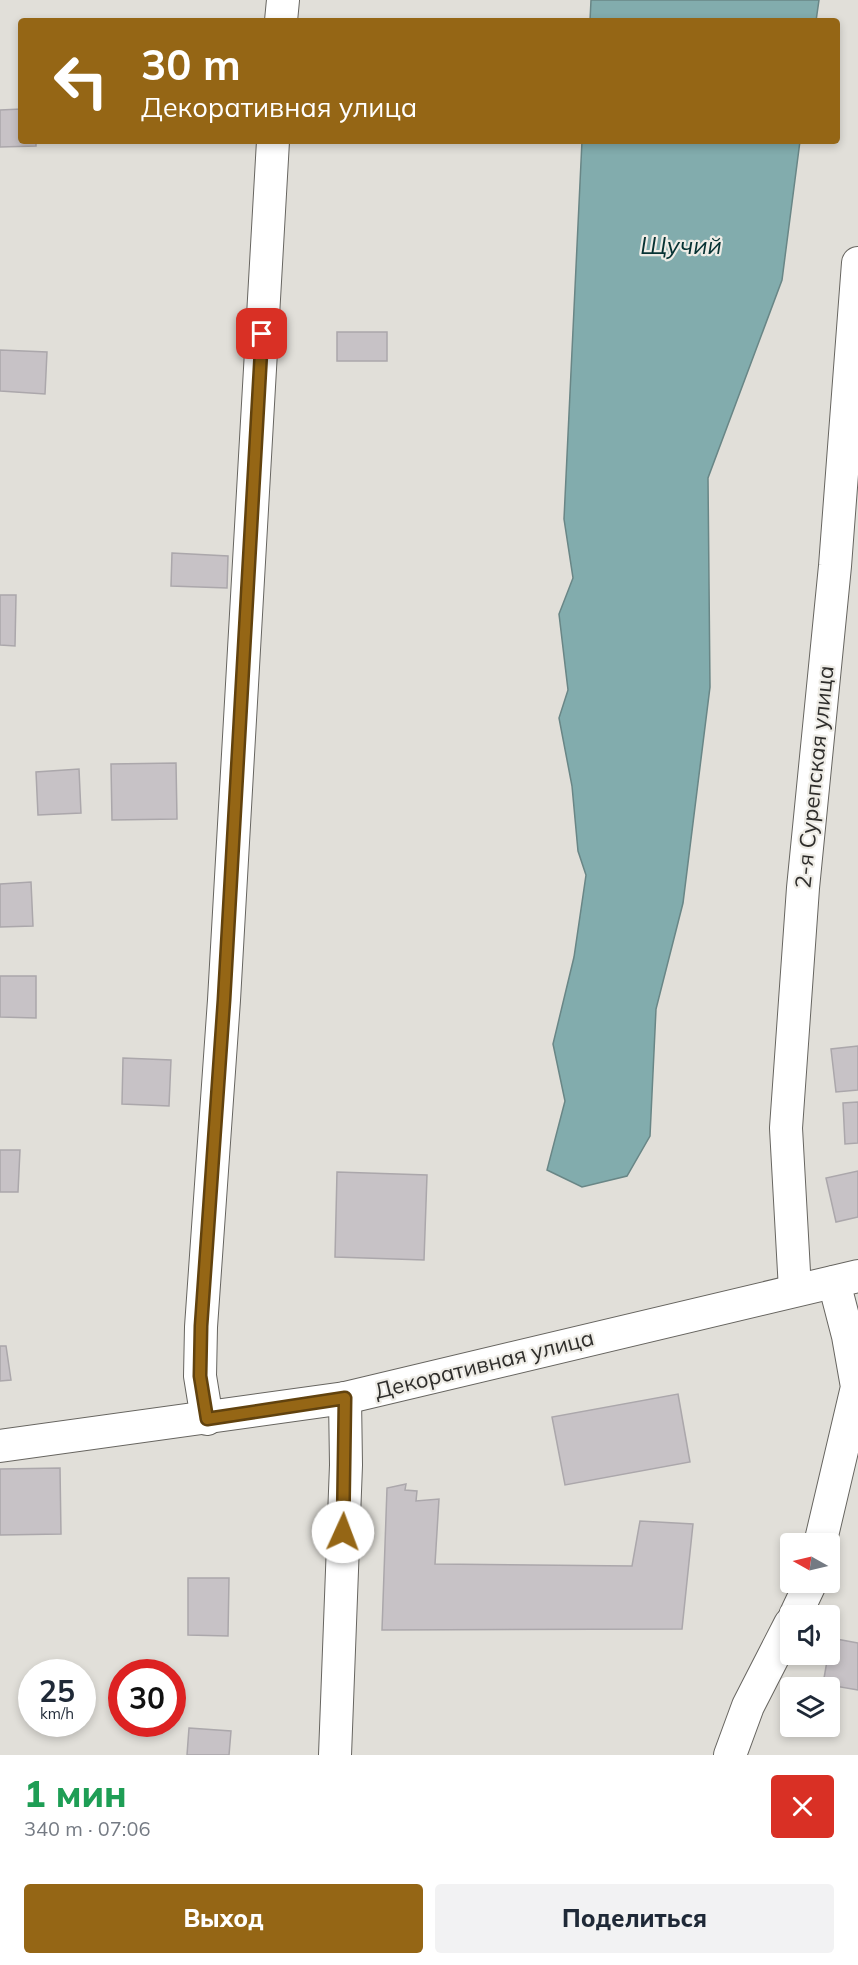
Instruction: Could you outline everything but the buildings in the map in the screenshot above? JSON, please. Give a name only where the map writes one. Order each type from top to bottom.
[{"type":"street","points":[[282,18],[283,0]]},
{"type":"street","points":[[207,1419],[200,1376],[201,1326],[224,1000],[273,144]]},
{"type":"street","name":"2-я Сурепская улица","points":[[795,1290],[786,1128],[803,888],[835,566],[858,263]]},
{"type":"street","points":[[823,1533],[857,1388],[848,1336],[846,1279]]},
{"type":"street","name":"Декоративная улица","points":[[0,1446],[345,1398],[846,1279]]},
{"type":"street","points":[[335,1755],[346,1465],[345,1398]]},
{"type":"street","points":[[730,1755],[748,1707],[780,1644]]},
{"type":"water","points":[[591,0],[819,0],[816,18],[590,18]]},
{"type":"water","name":"Щучий","points":[[582,144],[800,144],[782,280],[708,478],[710,687],[683,903],[656,1009],[650,1136],[627,1176],[582,1187],[547,1170],[565,1101],[553,1044],[574,957],[586,875],[578,851],[572,786],[559,718],[568,690],[559,614],[573,578],[564,519]]},
{"type":"route","points":[[262,334],[224,1000],[201,1326],[200,1376],[207,1419],[345,1398],[346,1465],[343,1532]]}]
